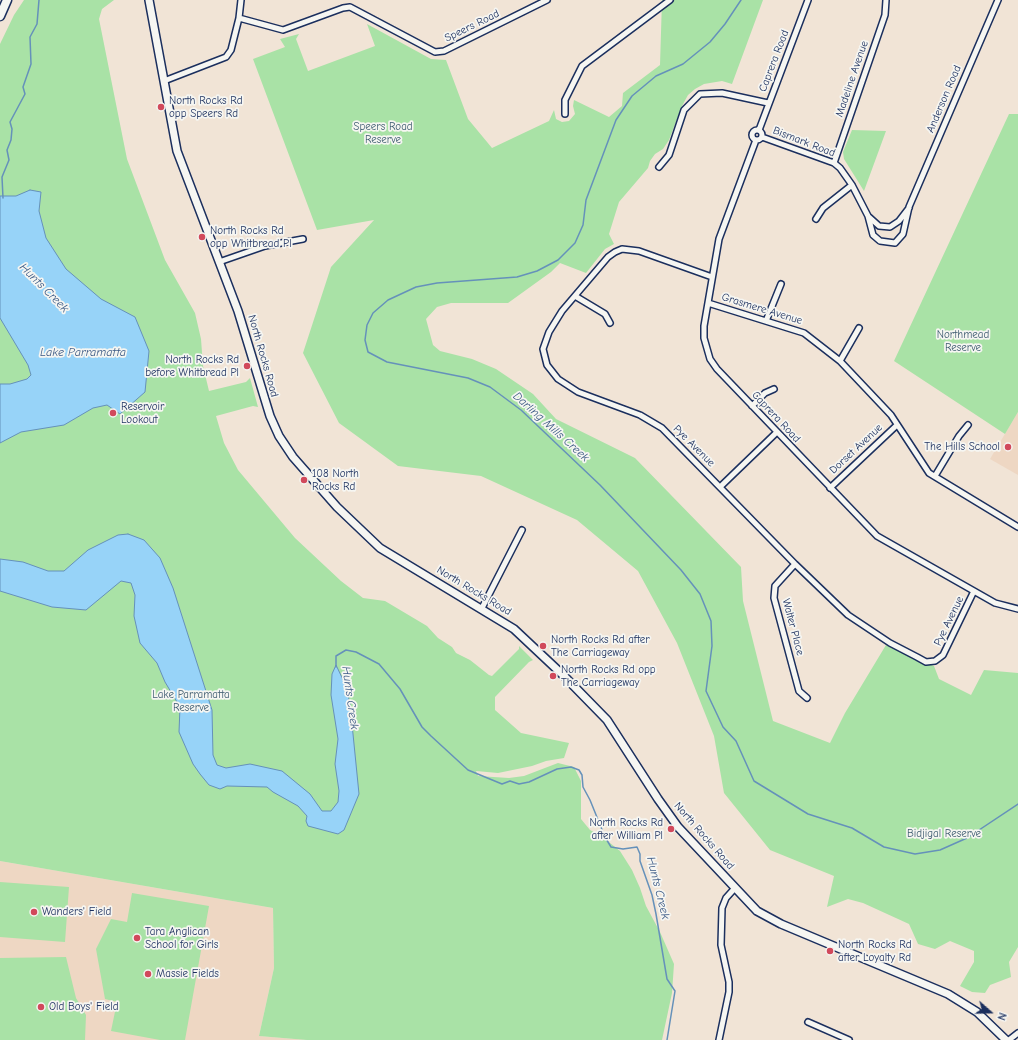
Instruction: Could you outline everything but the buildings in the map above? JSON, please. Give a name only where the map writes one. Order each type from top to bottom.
[{"type":"highway","points":[[0,16],[7,0]]},
{"type":"main road","name":"North Rocks Road","points":[[149,0],[177,151],[238,311],[270,416],[279,436],[294,457],[337,507],[380,548],[482,608],[514,629],[597,708],[614,729],[668,814],[751,906],[772,920],[948,994],[966,1004],[989,1022],[1006,1040]]},
{"type":"street","points":[[164,81],[226,57],[230,50],[239,18],[241,0]]},
{"type":"street","name":"Speers Road","points":[[239,18],[283,30],[343,8],[350,7],[435,52],[444,51],[547,0]]},
{"type":"street","points":[[565,114],[565,100],[582,66],[670,0]]},
{"type":"street","name":"Caprera Road","points":[[759,130],[808,0]]},
{"type":"street","name":"Madeline Avenue","points":[[834,163],[885,15],[886,0]]},
{"type":"street","name":"Anderson Road","points":[[852,185],[868,216],[873,235],[876,239],[885,243],[895,243],[902,234],[909,207],[998,0]]},
{"type":"street","points":[[659,167],[669,155],[684,110],[700,94],[722,93],[768,103]]},
{"type":"street","points":[[755,130],[759,130],[762,133],[762,137],[760,140],[756,140],[752,134],[755,130]]},
{"type":"street","name":"Bismark Road","points":[[762,137],[834,163],[840,168],[852,185]]},
{"type":"street","name":"Caprera Road","points":[[756,140],[724,220],[719,239],[708,303],[704,338],[710,359],[717,369],[877,536],[995,603],[1018,609]]},
{"type":"street","points":[[816,219],[823,208],[852,185]]},
{"type":"street","name":"Anderson Road","points":[[868,216],[879,226],[890,227],[898,221],[909,207]]},
{"type":"street","points":[[219,262],[265,246],[303,239]]},
{"type":"street","name":"Pye Avenue","points":[[712,277],[639,251],[622,249],[608,258],[575,296],[562,312],[545,340],[544,357],[551,373],[578,392],[640,415],[662,428],[848,615],[890,642],[926,662],[935,661],[944,655],[974,591]]},
{"type":"street","points":[[766,321],[781,284]]},
{"type":"street","points":[[575,296],[605,314],[610,323]]},
{"type":"street","name":"Grasmere Avenue","points":[[708,303],[804,333],[840,361],[891,415],[929,473],[1018,527]]},
{"type":"street","points":[[840,361],[859,328]]},
{"type":"street","points":[[752,406],[765,393],[774,389]]},
{"type":"street","name":"Dorset Avenue","points":[[830,488],[897,425]]},
{"type":"street","points":[[935,476],[959,436],[968,425]]},
{"type":"street","points":[[720,487],[777,432]]},
{"type":"street","points":[[482,608],[522,530]]},
{"type":"street","name":"Walter Place","points":[[796,564],[775,586],[774,598],[799,691],[807,698]]},
{"type":"street","points":[[718,1040],[729,992],[729,982],[721,945],[722,908],[726,898],[735,888]]},
{"type":"street","points":[[808,1022],[849,1040]]},
{"type":"street","points":[[1009,1040],[1018,1033]]},
{"type":"shaded area","name":"The Hills School","points":[[1018,412],[1018,475],[990,459]]},
{"type":"shaded area","name":"Tara Anglican School for Girls","points":[[0,861],[273,908],[274,968],[259,1036],[307,1040],[0,1040]]},
{"type":"green space","name":"Lake Parramatta Reserve","points":[[24,0],[114,0],[102,9],[99,19],[127,159],[165,260],[195,313],[201,339],[203,366],[209,391],[246,382],[250,378],[258,407],[253,406],[216,416],[224,443],[238,470],[295,538],[341,581],[363,598],[385,601],[427,626],[438,638],[452,647],[456,653],[470,660],[489,675],[492,676],[519,649],[519,646],[533,660],[529,662],[495,697],[495,710],[521,733],[569,743],[564,758],[498,773],[476,771],[478,776],[509,778],[524,776],[558,763],[574,767],[581,781],[581,819],[590,830],[600,835],[620,851],[632,870],[646,906],[660,932],[674,964],[672,993],[662,1040],[307,1040],[259,1036],[274,968],[273,908],[0,861],[0,44],[14,15]]},
{"type":"green space","name":"Bidjigal Reserve","points":[[662,0],[763,0],[732,84],[722,81],[704,84],[688,95],[682,106],[669,140],[663,149],[655,154],[650,161],[648,168],[619,202],[609,234],[614,244],[605,249],[586,273],[560,263],[551,272],[508,303],[451,303],[437,307],[426,319],[433,345],[440,351],[472,359],[496,369],[533,394],[556,419],[635,458],[741,567],[743,601],[773,721],[830,743],[845,713],[886,645],[934,666],[939,679],[971,695],[984,670],[1018,673],[1018,947],[1009,962],[1011,977],[990,985],[985,993],[972,992],[960,986],[974,962],[974,951],[950,941],[935,949],[918,944],[909,924],[863,903],[848,899],[827,907],[834,876],[770,850],[724,793],[714,736],[677,643],[638,571],[577,520],[481,476],[398,466],[339,423],[303,353],[331,267],[374,220],[317,230],[253,59],[285,47],[280,39],[299,34],[296,39],[308,71],[375,46],[367,24],[431,59],[446,60],[468,119],[492,148],[549,121],[554,110],[556,119],[562,122],[569,121],[575,114],[573,106],[574,100],[609,117],[622,106],[623,93],[660,65]]},
{"type":"green space","name":"Northmead Reserve","points":[[1009,114],[1018,114],[1018,412],[1005,434],[894,361]]},
{"type":"green space","points":[[852,130],[886,131],[864,191],[844,159],[843,152]]},
{"type":"green space","name":"Wanders' Field","points":[[0,882],[69,887],[65,942],[0,937]]},
{"type":"green space","name":"Massie Fields","points":[[132,893],[209,906],[185,1040],[160,1040],[111,1031],[117,1002],[105,999],[96,949],[111,919],[127,922]]},
{"type":"green space","name":"Old Boys' Field","points":[[66,957],[76,998],[86,1015],[85,1040],[0,1040],[0,958]]},
{"type":"water","name":"Lake Parramatta","points":[[30,190],[41,192],[39,211],[46,238],[66,269],[101,299],[135,317],[149,351],[145,392],[120,414],[107,405],[93,408],[64,425],[21,432],[0,443],[0,384],[10,384],[27,379],[31,375],[28,365],[0,318],[0,196],[16,196]]},
{"type":"water","points":[[128,534],[144,540],[160,558],[173,588],[212,710],[213,755],[217,765],[226,768],[250,764],[282,771],[310,794],[322,811],[331,811],[338,802],[339,791],[335,764],[338,739],[331,695],[332,674],[336,665],[346,686],[350,704],[359,794],[344,830],[338,834],[308,826],[306,821],[307,816],[298,806],[267,787],[227,786],[220,789],[209,785],[193,764],[179,732],[180,707],[165,682],[157,663],[140,643],[134,616],[135,595],[131,583],[121,581],[86,610],[52,607],[0,591],[0,559],[23,562],[48,571],[64,571],[88,550],[118,535]]},
{"type":"waterway","name":"Hunts Creek","points":[[3,198],[2,177],[9,160],[7,150],[11,140],[12,129],[10,122],[25,94],[23,87],[31,64],[30,37],[37,24],[39,0]]},
{"type":"waterway","name":"Darling Mills Creek","points":[[741,0],[725,24],[710,42],[683,64],[656,76],[632,96],[616,120],[586,200],[583,225],[575,243],[558,260],[537,271],[517,277],[437,283],[416,287],[388,300],[373,313],[367,325],[365,340],[368,352],[387,362],[468,378],[490,387],[521,410],[600,485],[681,570],[700,594],[711,621],[712,646],[706,691],[723,727],[736,741],[754,781],[808,814],[852,828],[884,847],[915,854],[940,850],[967,838],[1018,804]]},
{"type":"waterway","name":"Hunts Creek","points":[[336,667],[336,656],[346,650],[356,652],[379,664],[400,689],[422,727],[468,770],[502,784],[510,781],[519,784],[529,782],[557,769],[571,767],[579,770],[582,775],[583,787],[605,837],[611,847],[623,849],[637,847],[640,854],[640,861],[652,895],[667,979],[675,991],[667,1040]]},
{"type":"place","name":"North Rocks Rd opp Speers Rd","points":[[161,107]]},
{"type":"place","name":"North Rocks Rd opp Whitbread Pl","points":[[202,237]]},
{"type":"place","name":"North Rocks Rd before Whitbread Pl","points":[[247,366]]},
{"type":"place","name":"Reservoir Lookout","points":[[113,413]]},
{"type":"place","name":"The Hills School","points":[[1008,447]]},
{"type":"place","name":"108 North Rocks Rd","points":[[304,480]]},
{"type":"place","name":"North Rocks Rd after The Carriageway","points":[[543,646]]},
{"type":"place","name":"North Rocks Rd opp The Carriageway","points":[[553,676]]},
{"type":"place","name":"North Rocks Rd after William Pl","points":[[671,829]]},
{"type":"place","name":"Wanders' Field","points":[[34,912]]},
{"type":"place","name":"Tara Anglican School for Girls","points":[[137,938]]},
{"type":"place","name":"North Rocks Rd after Loyalty Rd","points":[[830,951]]},
{"type":"place","name":"Massie Fields","points":[[148,974]]},
{"type":"place","name":"Old Boys' Field","points":[[41,1007]]},
{"type":"park label","name":"Speers Road Reserve","points":[[383,133]]}]
